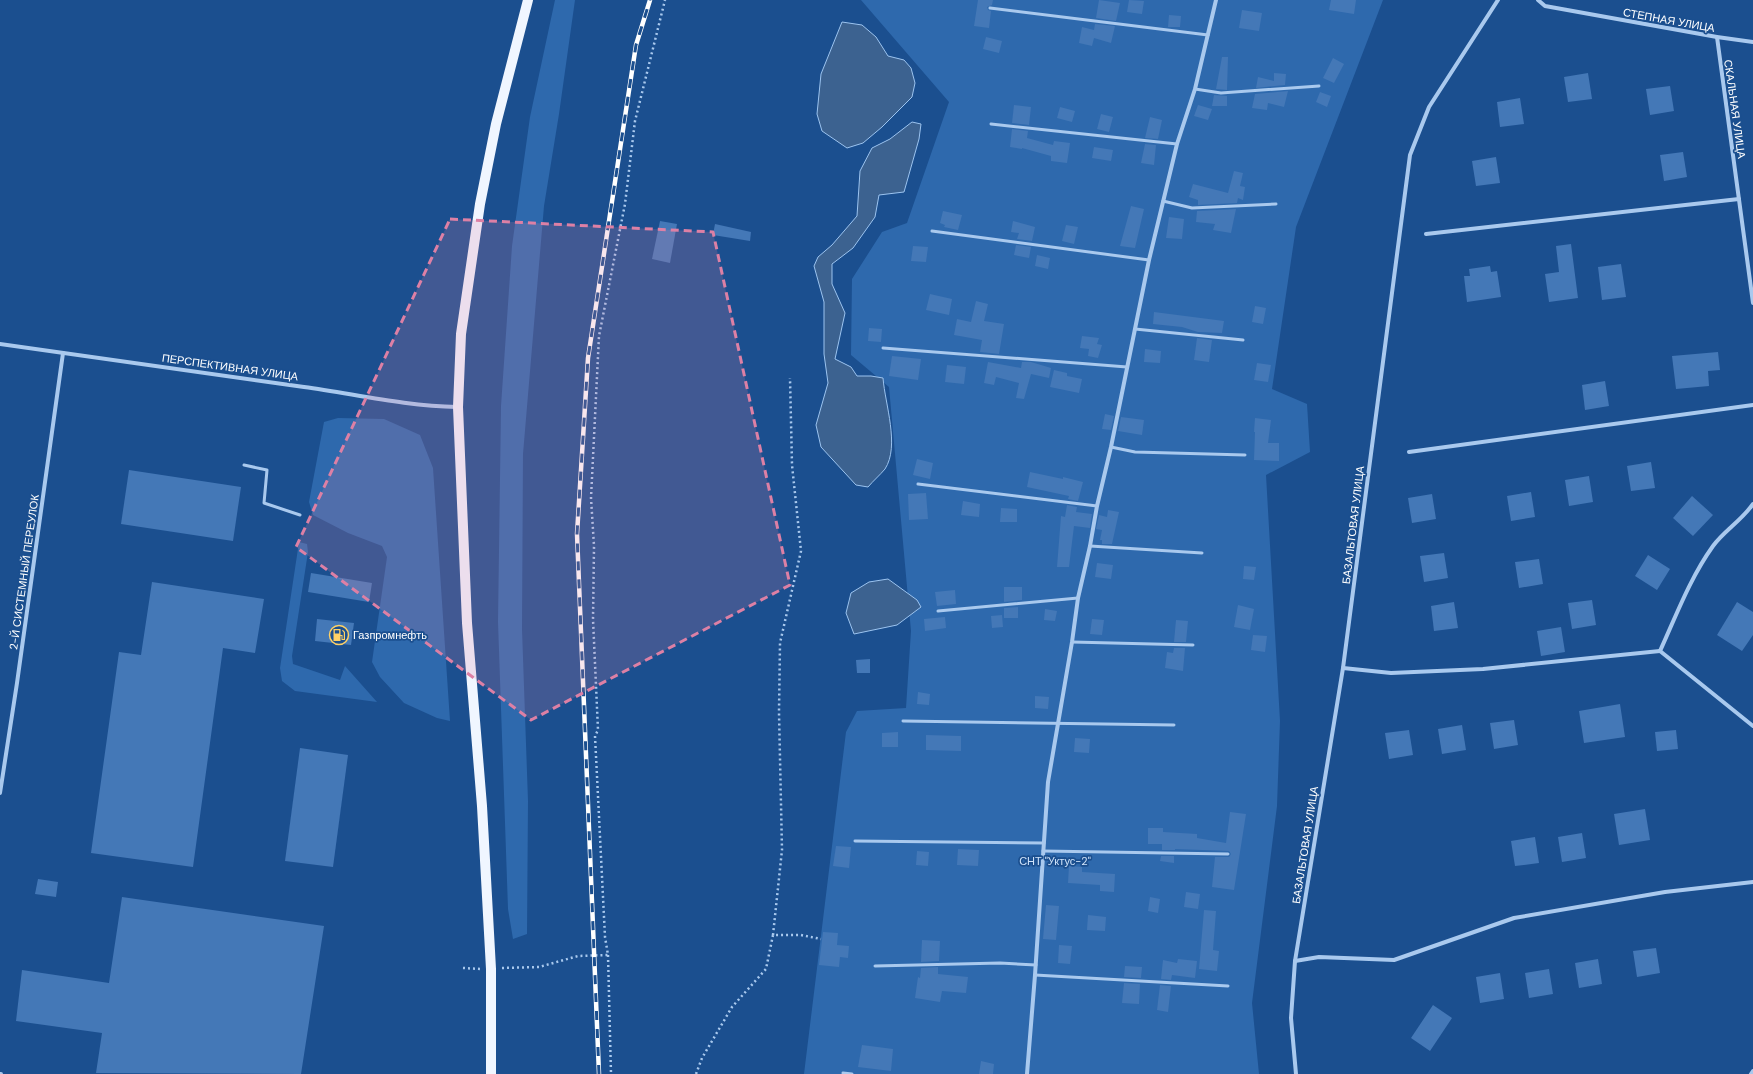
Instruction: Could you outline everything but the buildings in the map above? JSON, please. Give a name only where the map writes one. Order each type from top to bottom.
[{"type":"main road","points":[[491,1074],[491,969],[482,806],[468,623],[458,407],[462,326],[480,204],[496,124],[528,0]]},
{"type":"street","points":[[1027,1074],[1036,975],[1048,782],[1078,598],[1090,546],[1097,506],[1112,448],[1149,260],[1177,144],[1195,89],[1216,0]]},
{"type":"street","name":"БАЗАЛЬТОВАЯ УЛИЦА","points":[[1296,1074],[1290,1018],[1295,961],[1343,668],[1410,156],[1429,107],[1498,0]]},
{"type":"street","name":"СТЕПНАЯ УЛИЦА","points":[[1538,0],[1545,6],[1716,37],[1753,42]]},
{"type":"street","name":"СКАЛЬНАЯ УЛИЦА","points":[[1716,37],[1753,303]]},
{"type":"street","points":[[1426,234],[1739,199]]},
{"type":"street","name":"ПЕРСПЕКТИВНАЯ УЛИЦА","points":[[0,344],[348,393],[385,400],[458,407]]},
{"type":"street","name":"2-Й СИСТЕМНЫЙ ПЕРЕУЛОК","points":[[0,793],[18,683],[63,353]]},
{"type":"street","points":[[1409,452],[1753,405]]},
{"type":"street","points":[[1660,651],[1683,598],[1714,546],[1748,512],[1753,504]]},
{"type":"street","points":[[1343,668],[1391,674],[1483,669],[1660,651],[1753,726]]},
{"type":"street","points":[[1295,961],[1319,958],[1394,960],[1514,918],[1665,892],[1753,882]]},
{"type":"lane","points":[[990,8],[1208,36]]},
{"type":"lane","points":[[1195,89],[1221,92],[1319,86]]},
{"type":"lane","points":[[992,124],[1177,144]]},
{"type":"lane","points":[[1163,201],[1192,208],[1276,204]]},
{"type":"lane","points":[[932,231],[1149,260]]},
{"type":"lane","points":[[1135,329],[1243,340]]},
{"type":"lane","points":[[883,348],[1128,367]]},
{"type":"lane","points":[[1112,448],[1135,452],[1245,455]]},
{"type":"lane","points":[[244,465],[267,470],[264,503],[300,515]]},
{"type":"lane","points":[[918,484],[1097,506]]},
{"type":"lane","points":[[1090,546],[1202,553]]},
{"type":"lane","points":[[938,611],[1078,598]]},
{"type":"lane","points":[[1072,642],[1193,645]]},
{"type":"lane","points":[[903,721],[1174,725]]},
{"type":"lane","points":[[855,841],[1044,843]]},
{"type":"lane","points":[[1044,851],[1228,854]]},
{"type":"lane","points":[[875,966],[1000,963],[1036,965]]},
{"type":"lane","points":[[1036,975],[1228,986]]},
{"type":"lane","points":[[843,1073],[852,1074]]},
{"type":"path","points":[[611,1074],[608,955],[605,937],[595,736],[598,730],[594,619],[594,546],[591,498],[599,336],[625,204],[635,121],[664,0]]},
{"type":"path","points":[[696,1074],[702,1058],[732,1007],[766,969],[773,935],[782,850],[779,712],[780,643],[801,551],[792,465],[790,378]]},
{"type":"path","points":[[773,935],[801,935],[821,938]]},
{"type":"path","points":[[463,968],[491,969],[539,967],[578,956],[608,955]]},
{"type":"highlighted area","points":[[450,219],[713,232],[790,585],[531,720],[296,547]]},
{"type":"green space","points":[[555,0],[575,0],[544,206],[523,454],[522,629],[528,801],[527,934],[513,939],[508,909],[498,622],[501,406],[512,246],[530,117]]},
{"type":"green space","name":"СНТ \"Уктус-2\"","points":[[861,0],[1383,0],[1296,227],[1272,389],[1307,404],[1310,452],[1266,475],[1280,721],[1277,806],[1252,1003],[1259,1074],[804,1074],[846,732],[857,711],[906,708],[911,631],[889,387],[851,355],[852,279],[882,232],[907,223],[949,102]]},
{"type":"green space","points":[[338,418],[384,419],[420,435],[433,468],[450,721],[437,718],[404,703],[380,677],[372,662],[387,557],[382,546],[348,533],[313,515],[309,502],[324,422]]},
{"type":"green space","points":[[299,542],[307,544],[308,552],[292,656],[293,664],[340,680],[345,666],[377,702],[295,691],[282,681],[280,668]]},
{"type":"shaded area","points":[[842,22],[862,25],[876,37],[888,56],[904,60],[911,68],[915,83],[912,97],[882,127],[863,143],[847,148],[822,131],[817,114],[821,74]]},
{"type":"shaded area","points":[[912,122],[921,124],[919,139],[904,192],[879,195],[875,217],[853,248],[832,264],[832,284],[845,313],[835,359],[851,367],[857,376],[883,378],[890,425],[891,449],[889,460],[885,469],[868,487],[856,485],[821,447],[816,425],[828,383],[824,354],[824,302],[814,266],[818,257],[832,245],[857,216],[860,171],[872,148],[890,139]]},
{"type":"shaded area","points":[[888,579],[917,600],[921,607],[897,625],[854,634],[846,613],[851,593],[869,582]]},
{"type":"railway","points":[[599,1074],[577,534],[588,358],[636,45],[650,0]]},
{"type":"place","name":"Газпромнефть","points":[[339,635]]}]
